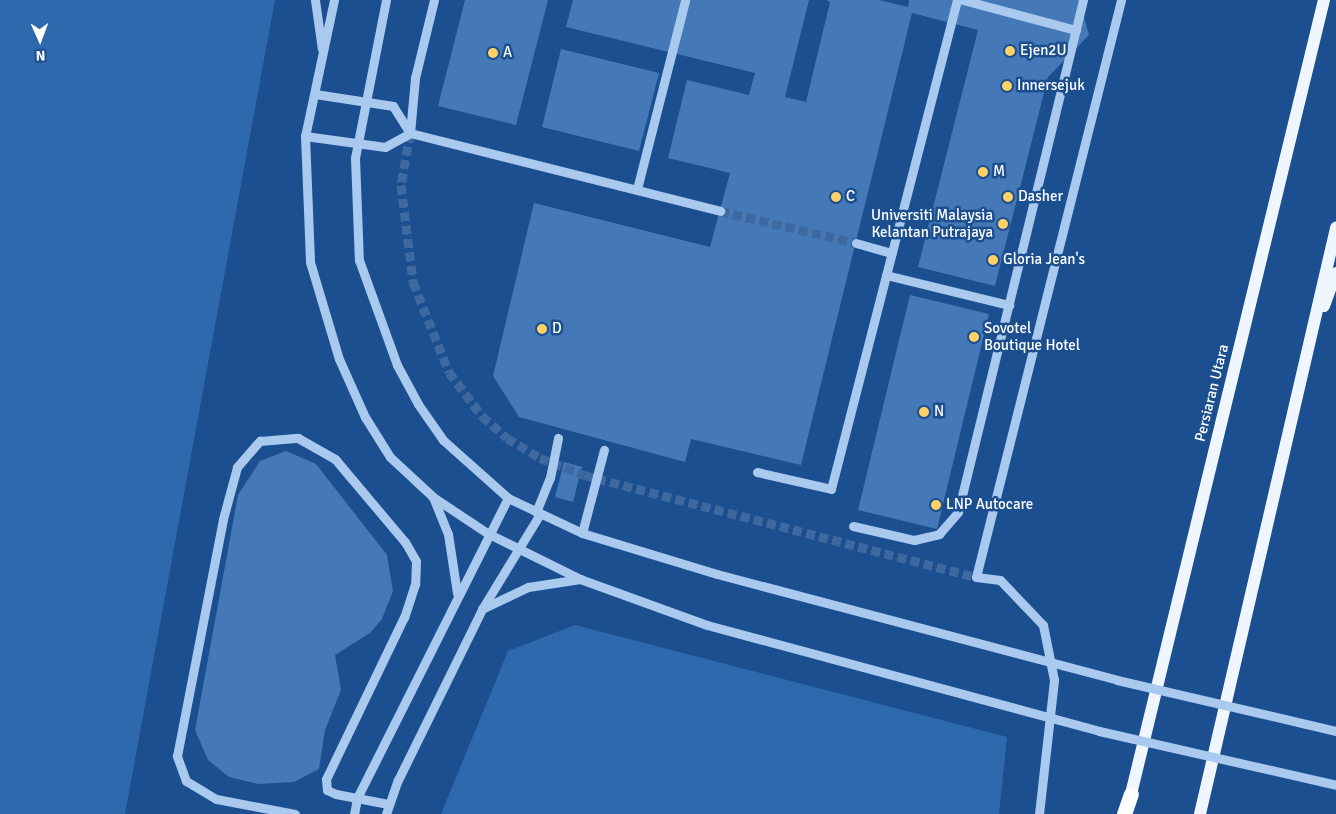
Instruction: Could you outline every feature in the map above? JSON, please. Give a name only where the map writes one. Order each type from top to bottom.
[{"type":"highway","points":[[1126,814],[1131,794]]},
{"type":"main road","name":"Persiaran Utara","points":[[1131,794],[1324,0]]},
{"type":"main road","points":[[1200,814],[1336,228]]},
{"type":"main road","points":[[1302,368],[1336,274]]},
{"type":"street","points":[[315,0],[323,57]]},
{"type":"street","points":[[334,0],[305,136],[310,262],[339,359],[366,417],[390,458],[433,497],[518,551],[580,579],[707,625],[1099,732],[1336,785]]},
{"type":"street","points":[[386,0],[357,143],[359,260],[397,365],[443,440],[508,498],[582,533],[718,574],[1116,680],[1336,731]]},
{"type":"street","points":[[410,133],[416,78],[434,0]]},
{"type":"street","points":[[637,189],[685,0]]},
{"type":"street","points":[[757,472],[831,489],[957,0]]},
{"type":"street","points":[[963,0],[1076,30]]},
{"type":"street","points":[[853,526],[914,540],[939,534],[950,524],[958,512],[1083,0]]},
{"type":"street","points":[[1039,814],[1054,680],[1043,625],[1000,580],[976,577],[1121,0]]},
{"type":"street","points":[[315,94],[393,106],[410,133],[720,211]]},
{"type":"street","points":[[305,136],[386,147],[410,133]]},
{"type":"street","points":[[856,243],[892,253]]},
{"type":"street","points":[[886,275],[1009,304]]},
{"type":"street","points":[[295,814],[216,799],[186,781],[177,756],[223,519],[237,467],[260,441],[298,438],[335,459],[405,542],[416,561],[415,584],[404,617],[326,779],[327,790],[388,804]]},
{"type":"street","points":[[386,814],[388,804],[482,609],[518,551],[538,513],[550,478],[558,438]]},
{"type":"street","points":[[582,533],[604,450]]},
{"type":"street","points":[[433,497],[448,534],[458,593]]},
{"type":"street","points":[[354,814],[357,798],[488,533],[508,498]]},
{"type":"street","points":[[482,609],[528,587],[580,579]]},
{"type":"shaded area","points":[[0,0],[275,0],[125,814],[0,814]]},
{"type":"shaded area","points":[[575,625],[1007,737],[999,814],[441,814],[508,651]]},
{"type":"building","name":"A","points":[[465,0],[548,0],[516,125],[438,106]]},
{"type":"building","points":[[573,0],[809,0],[785,97],[806,102],[830,2],[826,0],[879,0],[908,7],[909,0],[1079,0],[1089,35],[1048,77],[995,286],[918,267],[978,30],[912,13],[801,465],[691,439],[685,462],[519,417],[493,376],[534,203],[710,247],[730,173],[668,158],[687,80],[749,95],[755,73],[566,27]]},
{"type":"building","points":[[561,49],[659,73],[639,151],[542,127]]},
{"type":"building","name":"N","points":[[910,295],[989,314],[937,529],[858,510]]},
{"type":"building","points":[[286,451],[316,464],[387,555],[393,591],[382,619],[370,633],[335,655],[341,690],[325,730],[319,769],[294,782],[258,784],[229,777],[208,760],[195,730],[238,495],[260,461]]},
{"type":"building","points":[[564,462],[582,467],[573,502],[555,497]]},
{"type":"tunnel","points":[[410,133],[401,185],[413,282],[449,372],[482,416],[507,438],[540,458],[584,475],[976,577]]},
{"type":"tunnel","points":[[720,211],[856,243]]},
{"type":"place","name":"Ejen2U","points":[[1010,51]]},
{"type":"place","name":"A","points":[[493,53]]},
{"type":"place","name":"Innersejuk","points":[[1007,86]]},
{"type":"place","name":"M","points":[[983,172]]},
{"type":"place","name":"C","points":[[836,197]]},
{"type":"place","name":"Dasher","points":[[1008,197]]},
{"type":"place","name":"Universiti Malaysia Kelantan Putrajaya","points":[[1003,224]]},
{"type":"place","name":"Gloria Jean's","points":[[993,260]]},
{"type":"place","name":"D","points":[[542,329]]},
{"type":"place","name":"Sovotel Boutique Hotel","points":[[974,337]]},
{"type":"place","name":"N","points":[[924,412]]},
{"type":"place","name":"LNP Autocare","points":[[936,505]]}]
